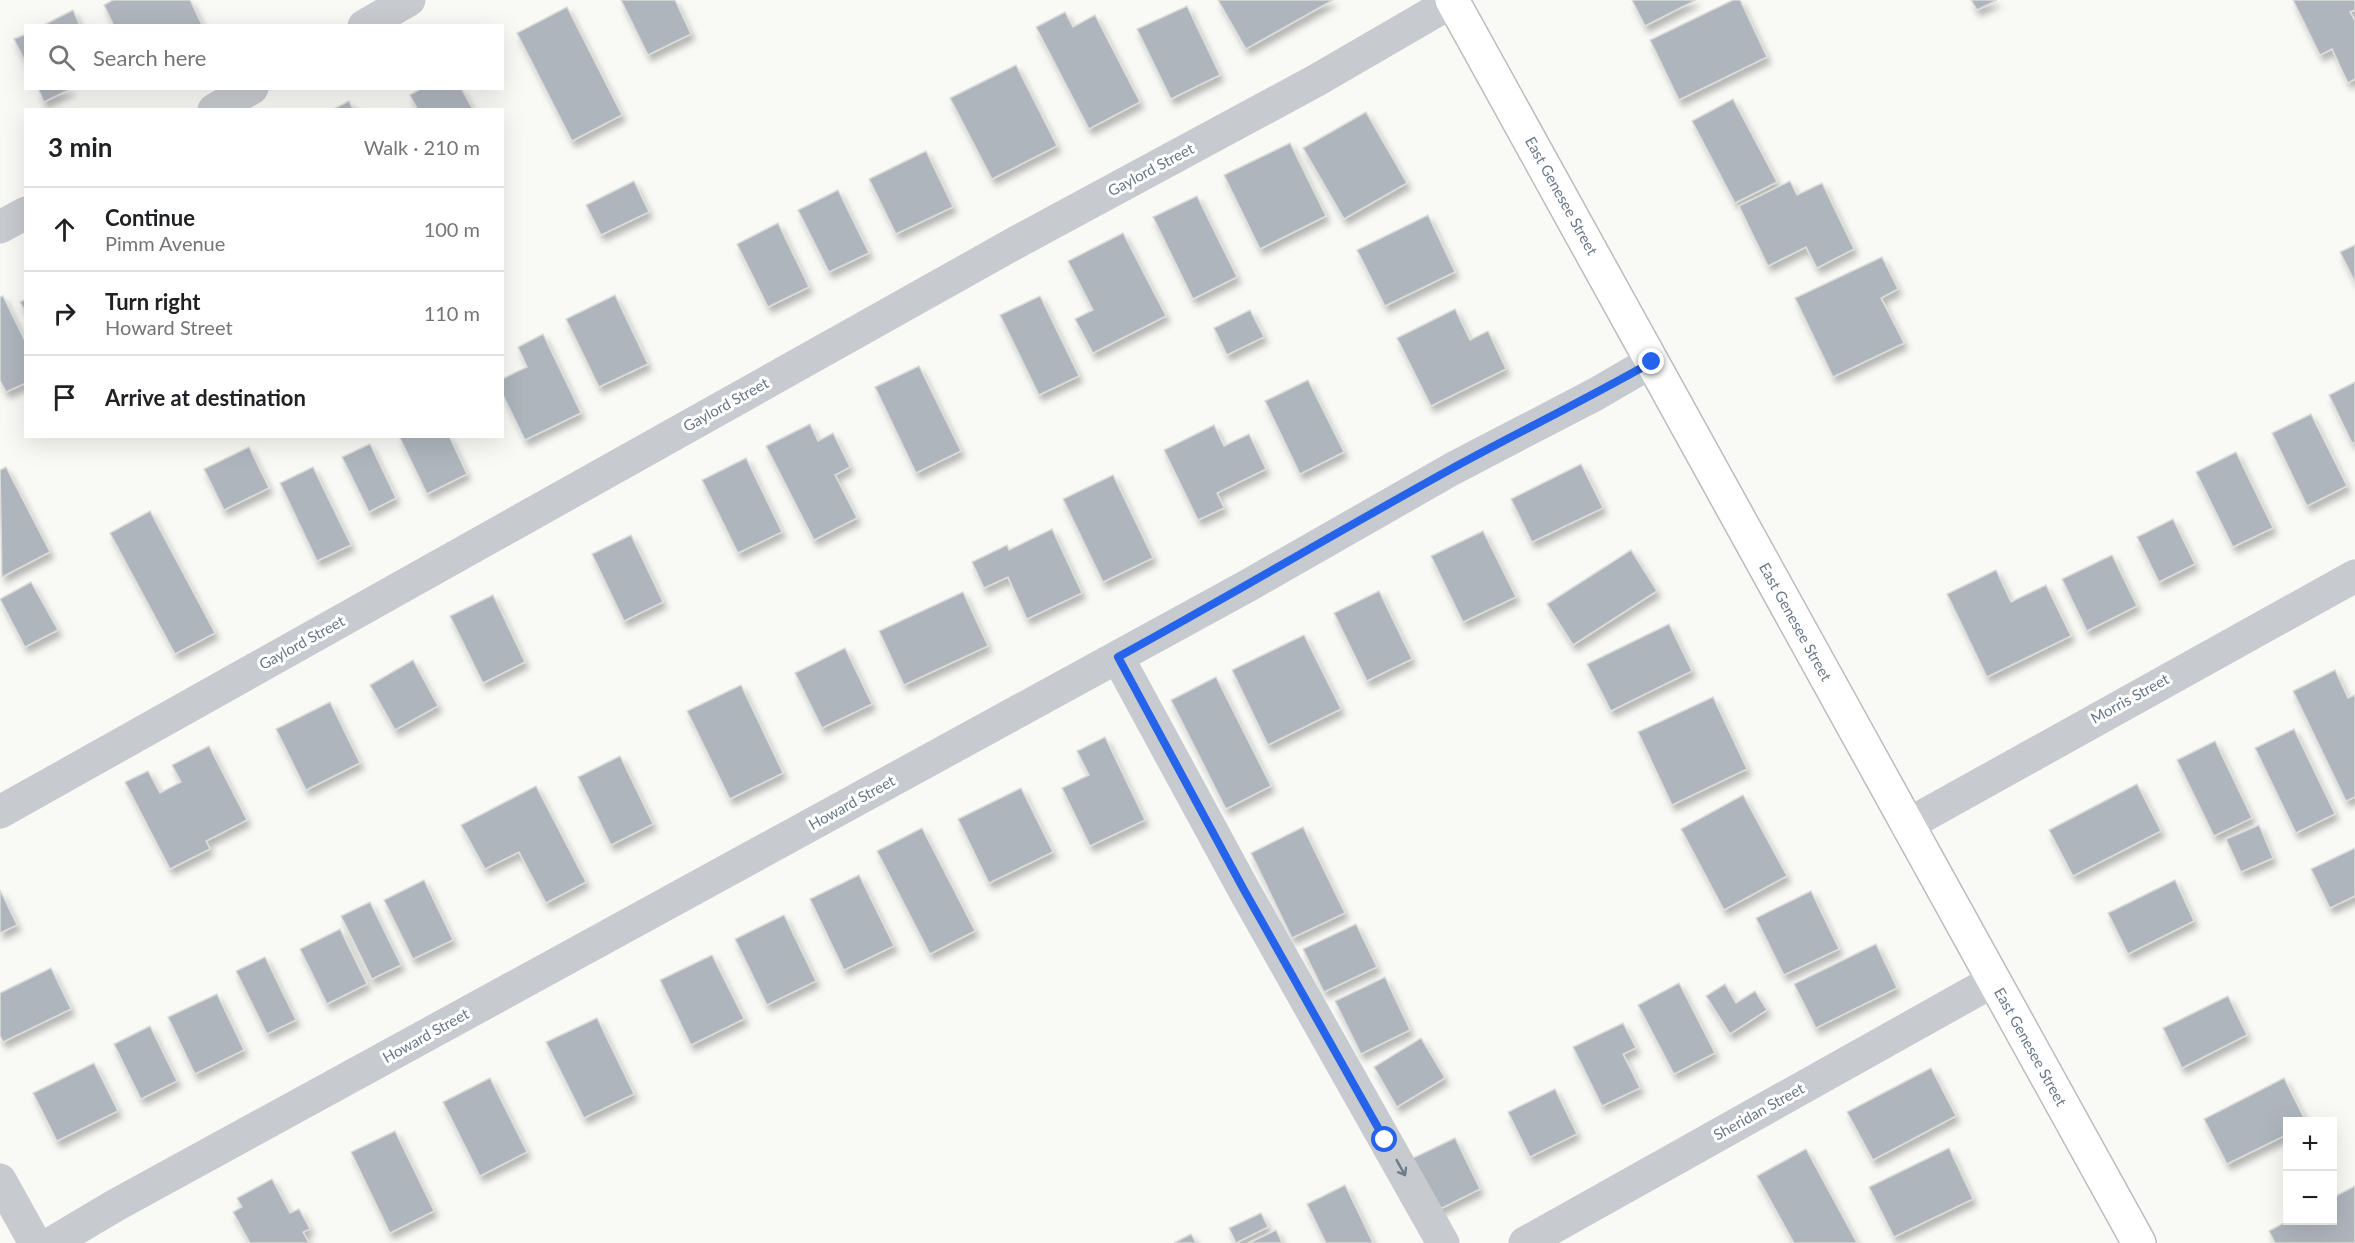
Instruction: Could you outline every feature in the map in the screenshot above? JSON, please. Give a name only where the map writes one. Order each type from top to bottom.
[{"type":"highway","name":"East Genesee Street","points":[[1452,1],[2139,1243]]},
{"type":"street","points":[[367,24],[409,0]]},
{"type":"street","name":"Gaylord Street","points":[[0,812],[1017,242],[1317,80],[1452,1]]},
{"type":"street","points":[[217,108],[249,90]]},
{"type":"street","points":[[0,227],[24,214]]},
{"type":"street","name":"Howard Street","points":[[52,1243],[116,1205],[1249,585],[1452,469],[1652,362]]},
{"type":"street","name":"Morris Street","points":[[1907,825],[2355,576]]},
{"type":"street","points":[[1118,657],[1244,890],[1443,1243]]},
{"type":"street","name":"Sheridan Street","points":[[1525,1243],[1993,981]]},
{"type":"street","points":[[0,1180],[35,1243]]},
{"type":"building","points":[[113,0],[190,0],[202,24],[113,24],[104,5]]},
{"type":"building","points":[[621,0],[675,0],[691,34],[648,55]]},
{"type":"building","points":[[1218,0],[1333,0],[1246,49]]},
{"type":"building","points":[[1632,0],[1696,0],[1645,26]]},
{"type":"building","points":[[1733,0],[1740,0],[1767,57],[1679,100],[1650,40]]},
{"type":"building","points":[[1971,0],[1997,0],[1977,10]]},
{"type":"building","points":[[2293,0],[2355,0],[2355,10],[2350,12],[2355,21],[2355,79],[2348,83],[2332,49],[2320,55]]},
{"type":"building","points":[[1187,6],[1220,75],[1171,99],[1137,29]]},
{"type":"building","points":[[567,7],[622,115],[572,141],[517,33]]},
{"type":"building","points":[[73,10],[79,24],[46,24]]},
{"type":"building","points":[[1065,12],[1073,27],[1095,15],[1140,102],[1089,129],[1036,27]]},
{"type":"building","points":[[24,35],[24,59],[14,39]]},
{"type":"building","points":[[1016,65],[1057,146],[992,179],[950,98]]},
{"type":"building","points":[[39,90],[68,90],[44,102]]},
{"type":"building","points":[[419,90],[462,90],[472,108],[417,108],[410,95]]},
{"type":"building","points":[[1733,99],[1777,182],[1735,203],[1692,121]]},
{"type":"building","points":[[349,101],[352,108],[336,108]]},
{"type":"building","points":[[1366,112],[1407,183],[1344,219],[1303,148]]},
{"type":"building","points":[[1290,143],[1326,216],[1260,249],[1224,175]]},
{"type":"building","points":[[926,151],[953,207],[896,234],[869,179]]},
{"type":"building","points":[[634,181],[649,212],[601,235],[586,205]]},
{"type":"building","points":[[1790,181],[1797,195],[1822,183],[1854,249],[1817,268],[1806,247],[1768,266],[1739,206]]},
{"type":"building","points":[[838,190],[869,253],[829,272],[798,210]]},
{"type":"building","points":[[1197,196],[1237,277],[1193,299],[1153,217]]},
{"type":"building","points":[[1428,215],[1455,272],[1385,306],[1357,250]]},
{"type":"building","points":[[778,223],[809,287],[768,307],[737,244]]},
{"type":"building","points":[[1123,233],[1166,316],[1093,353],[1075,319],[1093,310],[1068,261]]},
{"type":"building","points":[[2355,245],[2355,282],[2340,252]]},
{"type":"building","points":[[1882,257],[1898,289],[1881,298],[1904,343],[1833,377],[1795,298]]},
{"type":"building","points":[[615,295],[648,364],[599,387],[566,319]]},
{"type":"building","points":[[3,296],[24,339],[24,384],[6,392],[0,380],[0,297]]},
{"type":"building","points":[[1040,296],[1079,376],[1039,395],[1000,315]]},
{"type":"building","points":[[1455,309],[1470,340],[1488,331],[1506,369],[1431,406],[1397,338]]},
{"type":"building","points":[[1250,310],[1264,337],[1227,355],[1214,328]]},
{"type":"building","points":[[543,334],[581,413],[525,440],[504,397],[504,378],[527,367],[518,347]]},
{"type":"building","points":[[919,366],[961,451],[916,473],[875,387]]},
{"type":"building","points":[[1308,380],[1344,452],[1300,474],[1265,401]]},
{"type":"building","points":[[2355,382],[2355,442],[2352,443],[2329,395]]},
{"type":"building","points":[[2311,414],[2347,486],[2307,506],[2272,433]]},
{"type":"building","points":[[810,424],[818,441],[833,433],[850,467],[835,475],[857,518],[814,540],[766,446]]},
{"type":"building","points":[[1214,425],[1224,446],[1249,434],[1266,469],[1217,493],[1224,508],[1198,520],[1164,450]]},
{"type":"building","points":[[400,438],[450,438],[467,474],[427,494]]},
{"type":"building","points":[[370,444],[396,498],[369,512],[342,457]]},
{"type":"building","points":[[249,447],[269,488],[224,510],[204,469]]},
{"type":"building","points":[[2236,452],[2273,528],[2233,547],[2196,472]]},
{"type":"building","points":[[746,458],[782,532],[738,553],[702,480]]},
{"type":"building","points":[[1581,464],[1603,508],[1532,542],[1511,499]]},
{"type":"building","points":[[6,467],[50,552],[2,577],[0,470]]},
{"type":"building","points":[[313,467],[351,545],[317,561],[280,483]]},
{"type":"building","points":[[1113,475],[1153,558],[1103,582],[1063,499]]},
{"type":"building","points":[[150,511],[215,633],[175,654],[110,533]]},
{"type":"building","points":[[2173,519],[2195,564],[2159,582],[2137,537]]},
{"type":"building","points":[[1052,529],[1082,593],[1027,619],[1008,577],[984,588],[972,562],[1007,545],[1009,550]]},
{"type":"building","points":[[1483,531],[1516,597],[1463,622],[1431,556]]},
{"type":"building","points":[[631,535],[663,602],[624,621],[592,554]]},
{"type":"building","points":[[1631,550],[1657,591],[1573,645],[1547,604]]},
{"type":"building","points":[[2112,555],[2137,606],[2087,631],[2062,579]]},
{"type":"building","points":[[1996,570],[2011,602],[2046,585],[2071,636],[1987,677],[1947,594]]},
{"type":"building","points":[[31,582],[58,630],[25,647],[0,599]]},
{"type":"building","points":[[1379,591],[1412,659],[1367,681],[1334,613]]},
{"type":"building","points":[[963,592],[988,646],[904,685],[879,631]]},
{"type":"building","points":[[493,595],[525,662],[483,683],[450,616]]},
{"type":"building","points":[[1669,624],[1692,671],[1611,711],[1587,664]]},
{"type":"building","points":[[1304,635],[1341,709],[1268,745],[1232,670]]},
{"type":"building","points":[[845,648],[872,704],[822,728],[795,673]]},
{"type":"building","points":[[413,660],[438,706],[395,730],[370,685]]},
{"type":"building","points":[[2335,670],[2348,698],[2355,695],[2355,797],[2346,801],[2293,691]]},
{"type":"building","points":[[1216,677],[1271,786],[1226,809],[1171,700]]},
{"type":"building","points":[[741,685],[783,773],[730,799],[687,711]]},
{"type":"building","points":[[1713,697],[1747,769],[1672,805],[1638,732]]},
{"type":"building","points":[[330,702],[360,763],[306,790],[276,729]]},
{"type":"building","points":[[2294,729],[2335,814],[2296,833],[2255,748]]},
{"type":"building","points":[[1105,737],[1145,820],[1090,846],[1062,788],[1089,775],[1077,751]]},
{"type":"building","points":[[2215,741],[2252,818],[2214,836],[2177,760]]},
{"type":"building","points":[[209,746],[247,820],[206,841],[210,849],[170,869],[125,782],[148,771],[160,793],[181,782],[172,765]]},
{"type":"building","points":[[620,756],[653,824],[611,845],[578,777]]},
{"type":"building","points":[[2137,784],[2161,831],[2073,876],[2049,830]]},
{"type":"building","points":[[536,786],[586,882],[546,903],[519,852],[485,869],[461,825]]},
{"type":"building","points":[[1021,788],[1053,852],[989,883],[958,819]]},
{"type":"building","points":[[1743,795],[1787,876],[1724,910],[1681,829]]},
{"type":"building","points":[[2259,825],[2273,858],[2241,872],[2226,839]]},
{"type":"building","points":[[1303,827],[1345,913],[1292,938],[1251,853]]},
{"type":"building","points":[[922,828],[975,931],[930,954],[877,851]]},
{"type":"building","points":[[2355,848],[2355,896],[2330,908],[2311,869]]},
{"type":"building","points":[[859,875],[894,946],[844,970],[810,899]]},
{"type":"building","points":[[424,880],[453,940],[413,959],[384,900]]},
{"type":"building","points":[[2175,880],[2194,921],[2128,954],[2108,913]]},
{"type":"building","points":[[0,890],[17,925],[0,933]]},
{"type":"building","points":[[1811,891],[1839,949],[1784,975],[1756,918]]},
{"type":"building","points":[[370,902],[401,965],[372,979],[341,916]]},
{"type":"building","points":[[784,915],[816,981],[767,1005],[735,939]]},
{"type":"building","points":[[1356,924],[1377,967],[1324,992],[1303,949]]},
{"type":"building","points":[[340,929],[367,984],[327,1004],[300,949]]},
{"type":"building","points":[[1876,944],[1897,988],[1816,1028],[1794,984]]},
{"type":"building","points":[[712,955],[744,1019],[691,1045],[660,980]]},
{"type":"building","points":[[265,957],[296,1020],[267,1034],[236,971]]},
{"type":"building","points":[[51,968],[71,1009],[3,1042],[0,1035],[0,993]]},
{"type":"building","points":[[1385,977],[1410,1030],[1361,1054],[1335,1001]]},
{"type":"building","points":[[1679,983],[1715,1053],[1674,1074],[1638,1005]]},
{"type":"building","points":[[1725,984],[1736,1003],[1755,991],[1767,1010],[1730,1034],[1706,996]]},
{"type":"building","points":[[217,994],[244,1050],[195,1074],[168,1017]]},
{"type":"building","points":[[2228,996],[2247,1035],[2182,1068],[2163,1028]]},
{"type":"building","points":[[597,1018],[634,1094],[584,1118],[546,1042]]},
{"type":"building","points":[[1623,1023],[1636,1048],[1623,1054],[1640,1088],[1602,1106],[1573,1047]]},
{"type":"building","points":[[150,1026],[177,1081],[141,1099],[114,1044]]},
{"type":"building","points":[[1421,1038],[1445,1078],[1397,1107],[1374,1067]]},
{"type":"building","points":[[94,1063],[118,1111],[57,1141],[33,1093]]},
{"type":"building","points":[[1931,1068],[1956,1116],[1873,1160],[1847,1112]]},
{"type":"building","points":[[490,1078],[527,1152],[480,1176],[443,1102]]},
{"type":"building","points":[[2284,1078],[2304,1117],[2283,1117],[2283,1136],[2227,1164],[2204,1119]]},
{"type":"building","points":[[1555,1089],[1577,1134],[1530,1157],[1508,1112]]},
{"type":"building","points":[[395,1131],[434,1211],[390,1233],[351,1152]]},
{"type":"building","points":[[1455,1138],[1480,1189],[1436,1211],[1411,1159]]},
{"type":"building","points":[[1949,1148],[1973,1199],[1894,1237],[1869,1187]]},
{"type":"building","points":[[1806,1149],[1857,1243],[1794,1243],[1757,1176]]},
{"type":"building","points":[[272,1179],[290,1213],[299,1209],[310,1229],[303,1232],[309,1243],[250,1243],[233,1212],[242,1207],[237,1198]]},
{"type":"building","points":[[1345,1185],[1373,1243],[1326,1243],[1307,1204]]},
{"type":"building","points":[[2355,1186],[2355,1243],[2275,1243],[2269,1231],[2283,1223],[2337,1225],[2337,1195]]},
{"type":"building","points":[[1261,1213],[1268,1227],[1236,1243],[1229,1228]]},
{"type":"building","points":[[1276,1230],[1282,1243],[1249,1243]]},
{"type":"building","points":[[1191,1234],[1196,1243],[1174,1243]]},
{"type":"route","points":[[1385,1140],[1244,890],[1118,657],[1452,469],[1652,362]]}]
